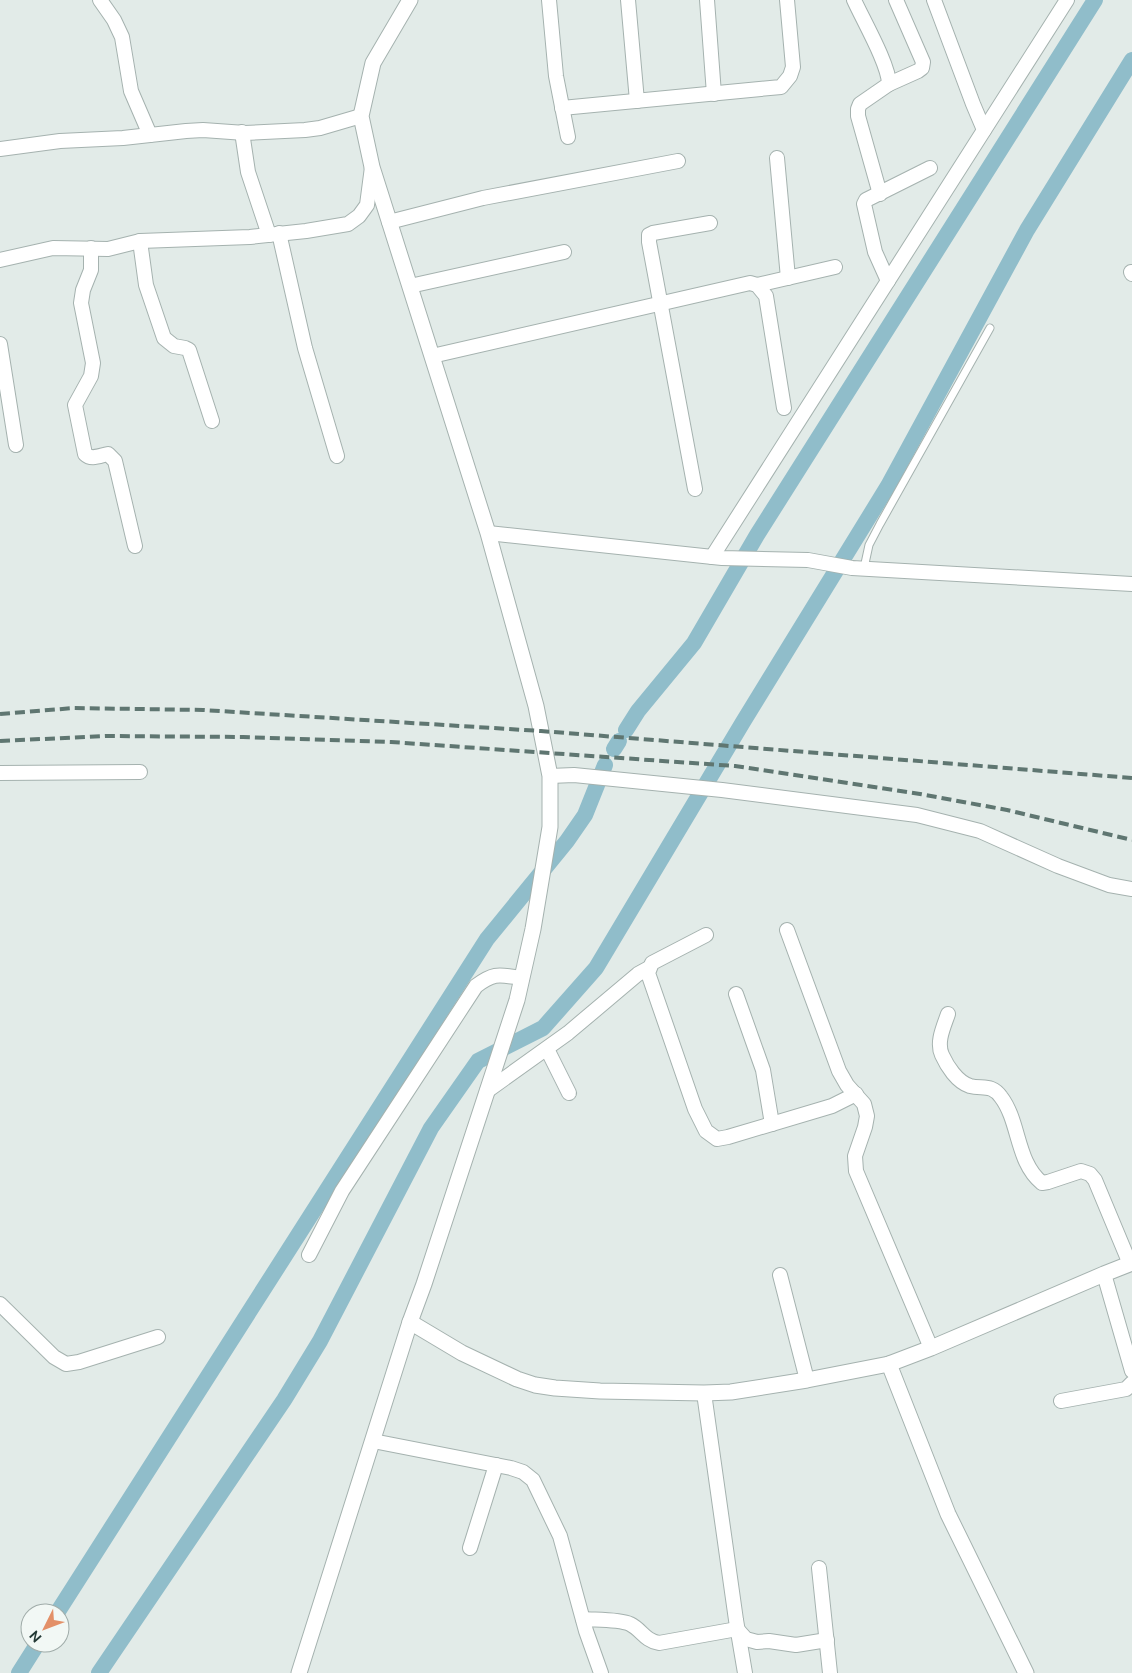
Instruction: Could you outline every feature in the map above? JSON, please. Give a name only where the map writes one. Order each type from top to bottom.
[{"type":"street","points":[[100,0],[114,20],[122,37],[131,90],[150,135]]},
{"type":"street","points":[[299,1673],[410,1322],[517,1000],[550,827],[550,776],[536,706],[488,533],[372,167],[361,116],[373,64],[410,0]]},
{"type":"street","points":[[549,0],[556,76],[568,137]]},
{"type":"street","points":[[628,0],[637,101]]},
{"type":"street","points":[[707,0],[714,94]]},
{"type":"street","points":[[562,108],[781,87],[790,76],[793,67],[787,0]]},
{"type":"street","points":[[854,0],[884,65],[889,84]]},
{"type":"street","points":[[880,194],[858,116],[858,108],[860,104],[889,84],[918,71],[922,68],[923,62],[896,0]]},
{"type":"street","points":[[934,0],[984,130]]},
{"type":"street","points":[[717,557],[888,281],[1067,0]]},
{"type":"street","points":[[0,149],[60,141],[204,130],[280,132],[320,128],[361,116]]},
{"type":"street","points":[[242,132],[248,172],[274,234],[337,456]]},
{"type":"street","points":[[777,158],[788,278]]},
{"type":"street","points":[[389,222],[483,198],[678,161]]},
{"type":"street","points":[[0,260],[53,248],[108,249],[140,241],[241,238],[348,224],[359,216],[367,205],[372,167]]},
{"type":"street","points":[[888,281],[875,252],[864,204],[866,200],[930,168]]},
{"type":"street","points":[[695,489],[659,304],[649,236],[662,230],[710,223]]},
{"type":"street","points":[[140,241],[146,285],[164,338],[170,344],[185,348],[191,354],[212,421]]},
{"type":"street","points":[[91,248],[91,270],[83,290],[81,303],[93,363],[91,376],[77,400],[75,410],[85,454],[88,457],[108,454],[116,461],[135,546]]},
{"type":"street","points":[[410,286],[564,252]]},
{"type":"street","points":[[432,356],[750,283],[757,285],[835,267]]},
{"type":"street","points":[[757,285],[766,296],[784,408]]},
{"type":"street","points":[[0,344],[16,445]]},
{"type":"street","points":[[488,533],[717,557],[808,560],[858,568],[1132,584]]},
{"type":"street","points":[[0,773],[140,772]]},
{"type":"street","points":[[550,776],[574,775],[670,784],[917,815],[980,830],[1058,866],[1109,885],[1132,889]]},
{"type":"street","points":[[788,930],[839,1071],[864,1104],[867,1116],[855,1156],[856,1171],[931,1348]]},
{"type":"street","points":[[706,935],[652,963],[648,973],[692,1100],[706,1131],[717,1138],[728,1138],[832,1106],[856,1094]]},
{"type":"street","points":[[489,1084],[568,1034],[638,974],[649,968]]},
{"type":"street","points":[[309,1255],[342,1191],[476,986],[488,977],[499,975],[522,978]]},
{"type":"street","points":[[736,994],[763,1070],[772,1124]]},
{"type":"street","points":[[410,1322],[462,1354],[517,1379],[535,1385],[600,1391],[731,1392],[889,1364],[1131,1264],[1095,1180],[1090,1174],[1081,1171],[1042,1183],[1033,1175],[1026,1161],[1002,1098],[995,1090],[988,1087],[970,1086],[953,1073],[940,1048],[941,1035],[948,1014]]},
{"type":"street","points":[[547,1049],[569,1093]]},
{"type":"street","points":[[1104,1274],[1132,1371]]},
{"type":"street","points":[[780,1275],[807,1380]]},
{"type":"street","points":[[0,1304],[54,1357],[66,1364],[79,1362],[158,1337]]},
{"type":"street","points":[[889,1364],[948,1514],[1026,1673]]},
{"type":"street","points":[[1061,1400],[1126,1389],[1132,1384]]},
{"type":"street","points":[[704,1393],[745,1673]]},
{"type":"street","points":[[373,1441],[523,1472],[533,1480],[560,1536],[583,1620],[601,1673]]},
{"type":"street","points":[[470,1548],[496,1466]]},
{"type":"street","points":[[819,1568],[830,1673]]},
{"type":"street","points":[[583,1620],[630,1624],[650,1641],[659,1643],[738,1629]]},
{"type":"street","points":[[738,1629],[746,1638],[757,1642],[769,1641],[796,1645],[826,1640]]},
{"type":"lane","points":[[858,568],[876,531],[990,328]]},
{"type":"waterway","points":[[626,730],[638,711],[694,643],[757,535],[1095,0]]},
{"type":"waterway","points":[[99,1673],[284,1400],[320,1341],[431,1128],[478,1061],[543,1028],[596,968],[743,722],[888,486],[1027,230],[1132,60]]},
{"type":"waterway","points":[[614,749],[619,741]]},
{"type":"waterway","points":[[63,1603],[487,939],[567,841],[585,815],[605,765]]},
{"type":"waterway","points":[[19,1673],[32,1653]]},
{"type":"railway","points":[[0,714],[74,708],[203,710],[541,731],[1132,778]]},
{"type":"railway","points":[[0,741],[106,736],[243,737],[391,742],[735,766],[920,794],[1007,810],[1132,840]]}]
